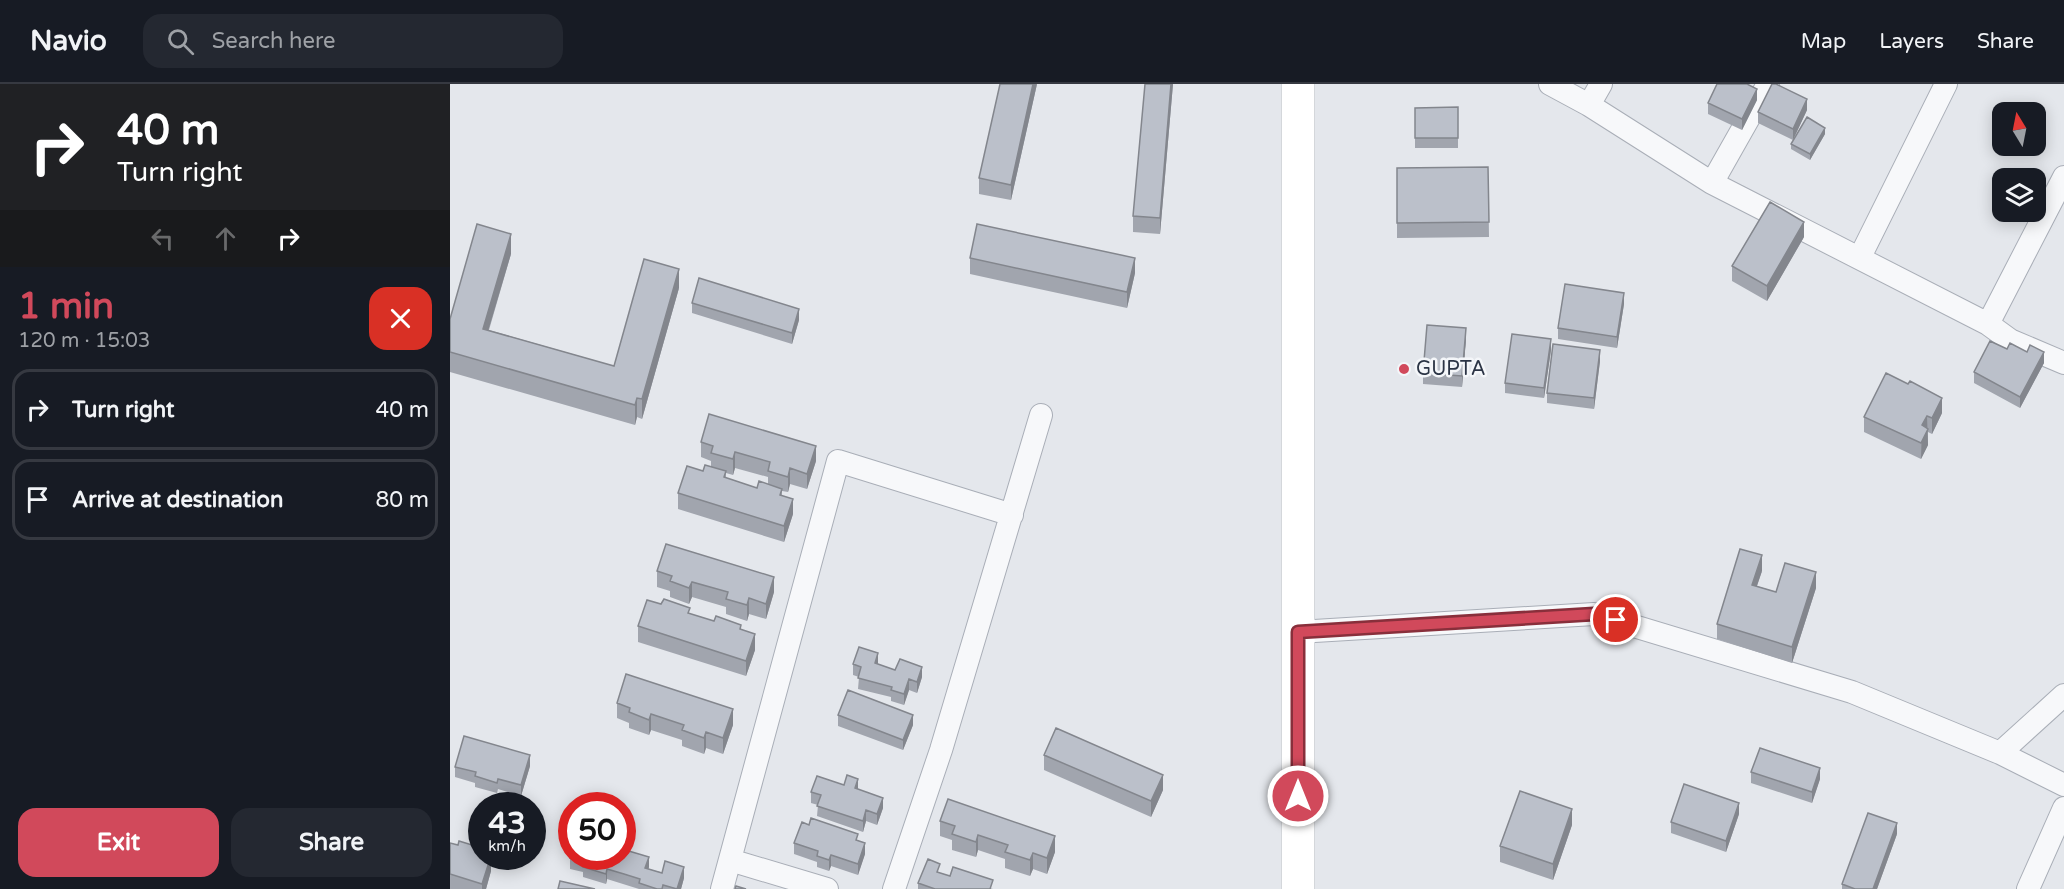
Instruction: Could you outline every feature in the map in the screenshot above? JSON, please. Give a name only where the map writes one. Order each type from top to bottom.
[{"type":"main road","points":[[1298,84],[1298,889]]},
{"type":"street","points":[[1550,84],[1589,105],[1712,183],[1988,324],[2010,340],[2064,363]]},
{"type":"street","points":[[1589,105],[1601,84]]},
{"type":"street","points":[[1712,183],[1768,84]]},
{"type":"street","points":[[1860,257],[1946,84]]},
{"type":"street","points":[[1988,324],[2064,177]]},
{"type":"street","points":[[894,889],[941,750],[1041,415]]},
{"type":"street","points":[[722,889],[838,461],[1012,515]]},
{"type":"street","points":[[1298,632],[1594,614],[1852,692],[2000,753],[2064,785]]},
{"type":"street","points":[[2000,753],[2064,695]]},
{"type":"street","points":[[2028,889],[2064,808]]},
{"type":"street","points":[[730,860],[827,889]]},
{"type":"building","points":[[1000,84],[1033,84],[1011,185],[979,178]]},
{"type":"building","points":[[1145,84],[1171,84],[1160,218],[1133,216]]},
{"type":"building","points":[[1717,84],[1747,84],[1757,89],[1742,119],[1708,103]]},
{"type":"building","points":[[1772,84],[1807,99],[1793,129],[1758,112]]},
{"type":"building","points":[[1458,107],[1458,138],[1415,138],[1415,108]]},
{"type":"building","points":[[1807,117],[1825,128],[1810,154],[1791,144]]},
{"type":"building","points":[[1488,167],[1489,222],[1397,223],[1397,168]]},
{"type":"building","points":[[1770,202],[1804,222],[1767,286],[1732,266]]},
{"type":"building","points":[[477,224],[511,234],[483,329],[614,366],[644,259],[679,269],[642,399],[637,398],[635,405],[450,352],[450,319]]},
{"type":"building","points":[[977,224],[1135,258],[1127,292],[970,258]]},
{"type":"building","points":[[699,278],[799,309],[792,333],[692,303]]},
{"type":"building","points":[[1565,284],[1624,293],[1617,337],[1558,328]]},
{"type":"building","points":[[1427,325],[1466,328],[1462,376],[1423,373]]},
{"type":"building","points":[[1512,334],[1551,339],[1544,388],[1505,383]]},
{"type":"building","points":[[1990,341],[2007,349],[2010,343],[2027,352],[2030,345],[2044,352],[2020,397],[1974,372]]},
{"type":"building","points":[[1553,344],[1600,350],[1594,398],[1547,393]]},
{"type":"building","points":[[1886,373],[1908,384],[1910,381],[1942,398],[1932,418],[1927,416],[1922,425],[1928,429],[1921,443],[1864,417]]},
{"type":"building","points":[[709,414],[816,446],[807,474],[790,468],[788,477],[768,471],[770,462],[735,452],[733,459],[711,453],[713,446],[701,442]]},
{"type":"building","points":[[705,465],[726,471],[724,477],[757,488],[759,481],[782,489],[780,495],[793,499],[784,526],[678,493],[687,466],[703,471]]},
{"type":"building","points":[[666,544],[774,577],[766,604],[749,598],[747,605],[726,599],[728,592],[692,582],[689,588],[670,581],[672,576],[657,571]]},
{"type":"building","points":[[1740,549],[1762,555],[1752,585],[1776,592],[1785,563],[1816,572],[1792,647],[1717,624]]},
{"type":"building","points":[[664,599],[690,608],[688,613],[714,621],[716,616],[741,625],[740,629],[755,634],[746,661],[638,626],[647,600],[661,604]]},
{"type":"building","points":[[859,647],[878,653],[875,663],[895,670],[900,659],[922,667],[917,682],[909,679],[904,694],[891,690],[892,687],[858,678],[861,667],[853,664]]},
{"type":"building","points":[[626,674],[733,709],[723,738],[706,732],[704,738],[682,730],[684,725],[651,714],[649,720],[629,712],[630,708],[617,703]]},
{"type":"building","points":[[848,690],[913,715],[903,740],[838,715]]},
{"type":"building","points":[[1056,728],[1163,775],[1151,801],[1044,755]]},
{"type":"building","points":[[464,736],[530,755],[521,785],[498,779],[497,783],[475,776],[476,772],[455,767]]},
{"type":"building","points":[[1760,748],[1820,768],[1812,792],[1751,772]]},
{"type":"building","points":[[847,775],[858,779],[855,788],[883,798],[877,814],[866,810],[863,821],[817,806],[821,795],[811,792],[817,776],[844,785]]},
{"type":"building","points":[[1684,784],[1739,803],[1726,841],[1671,822]]},
{"type":"building","points":[[1520,791],[1572,809],[1553,864],[1500,846]]},
{"type":"building","points":[[948,799],[1055,836],[1047,858],[1033,853],[1030,860],[1005,852],[1008,845],[978,835],[976,842],[952,834],[955,826],[940,821]]},
{"type":"building","points":[[1868,813],[1897,823],[1873,889],[1855,889],[1842,884]]},
{"type":"building","points":[[811,818],[858,834],[856,840],[865,843],[858,864],[831,855],[829,860],[817,856],[818,851],[794,843],[802,822],[809,825]]},
{"type":"building","points":[[459,841],[468,844],[468,870],[486,870],[482,884],[450,874],[450,843],[458,845]]},
{"type":"building","points":[[636,853],[649,857],[645,868],[662,873],[665,861],[684,867],[677,889],[663,885],[662,889],[657,889],[639,883],[640,879],[610,870],[636,870]]},
{"type":"building","points":[[928,859],[940,864],[937,872],[950,876],[953,867],[993,880],[990,889],[935,889],[918,883]]},
{"type":"building","points":[[593,870],[607,870],[606,874]]},
{"type":"building","points":[[560,881],[595,889],[558,889]]},
{"type":"place","name":"GUPTA","points":[[1404,369]]},
{"type":"route","points":[[1298,796],[1298,632],[1594,614],[1616,620]]}]
